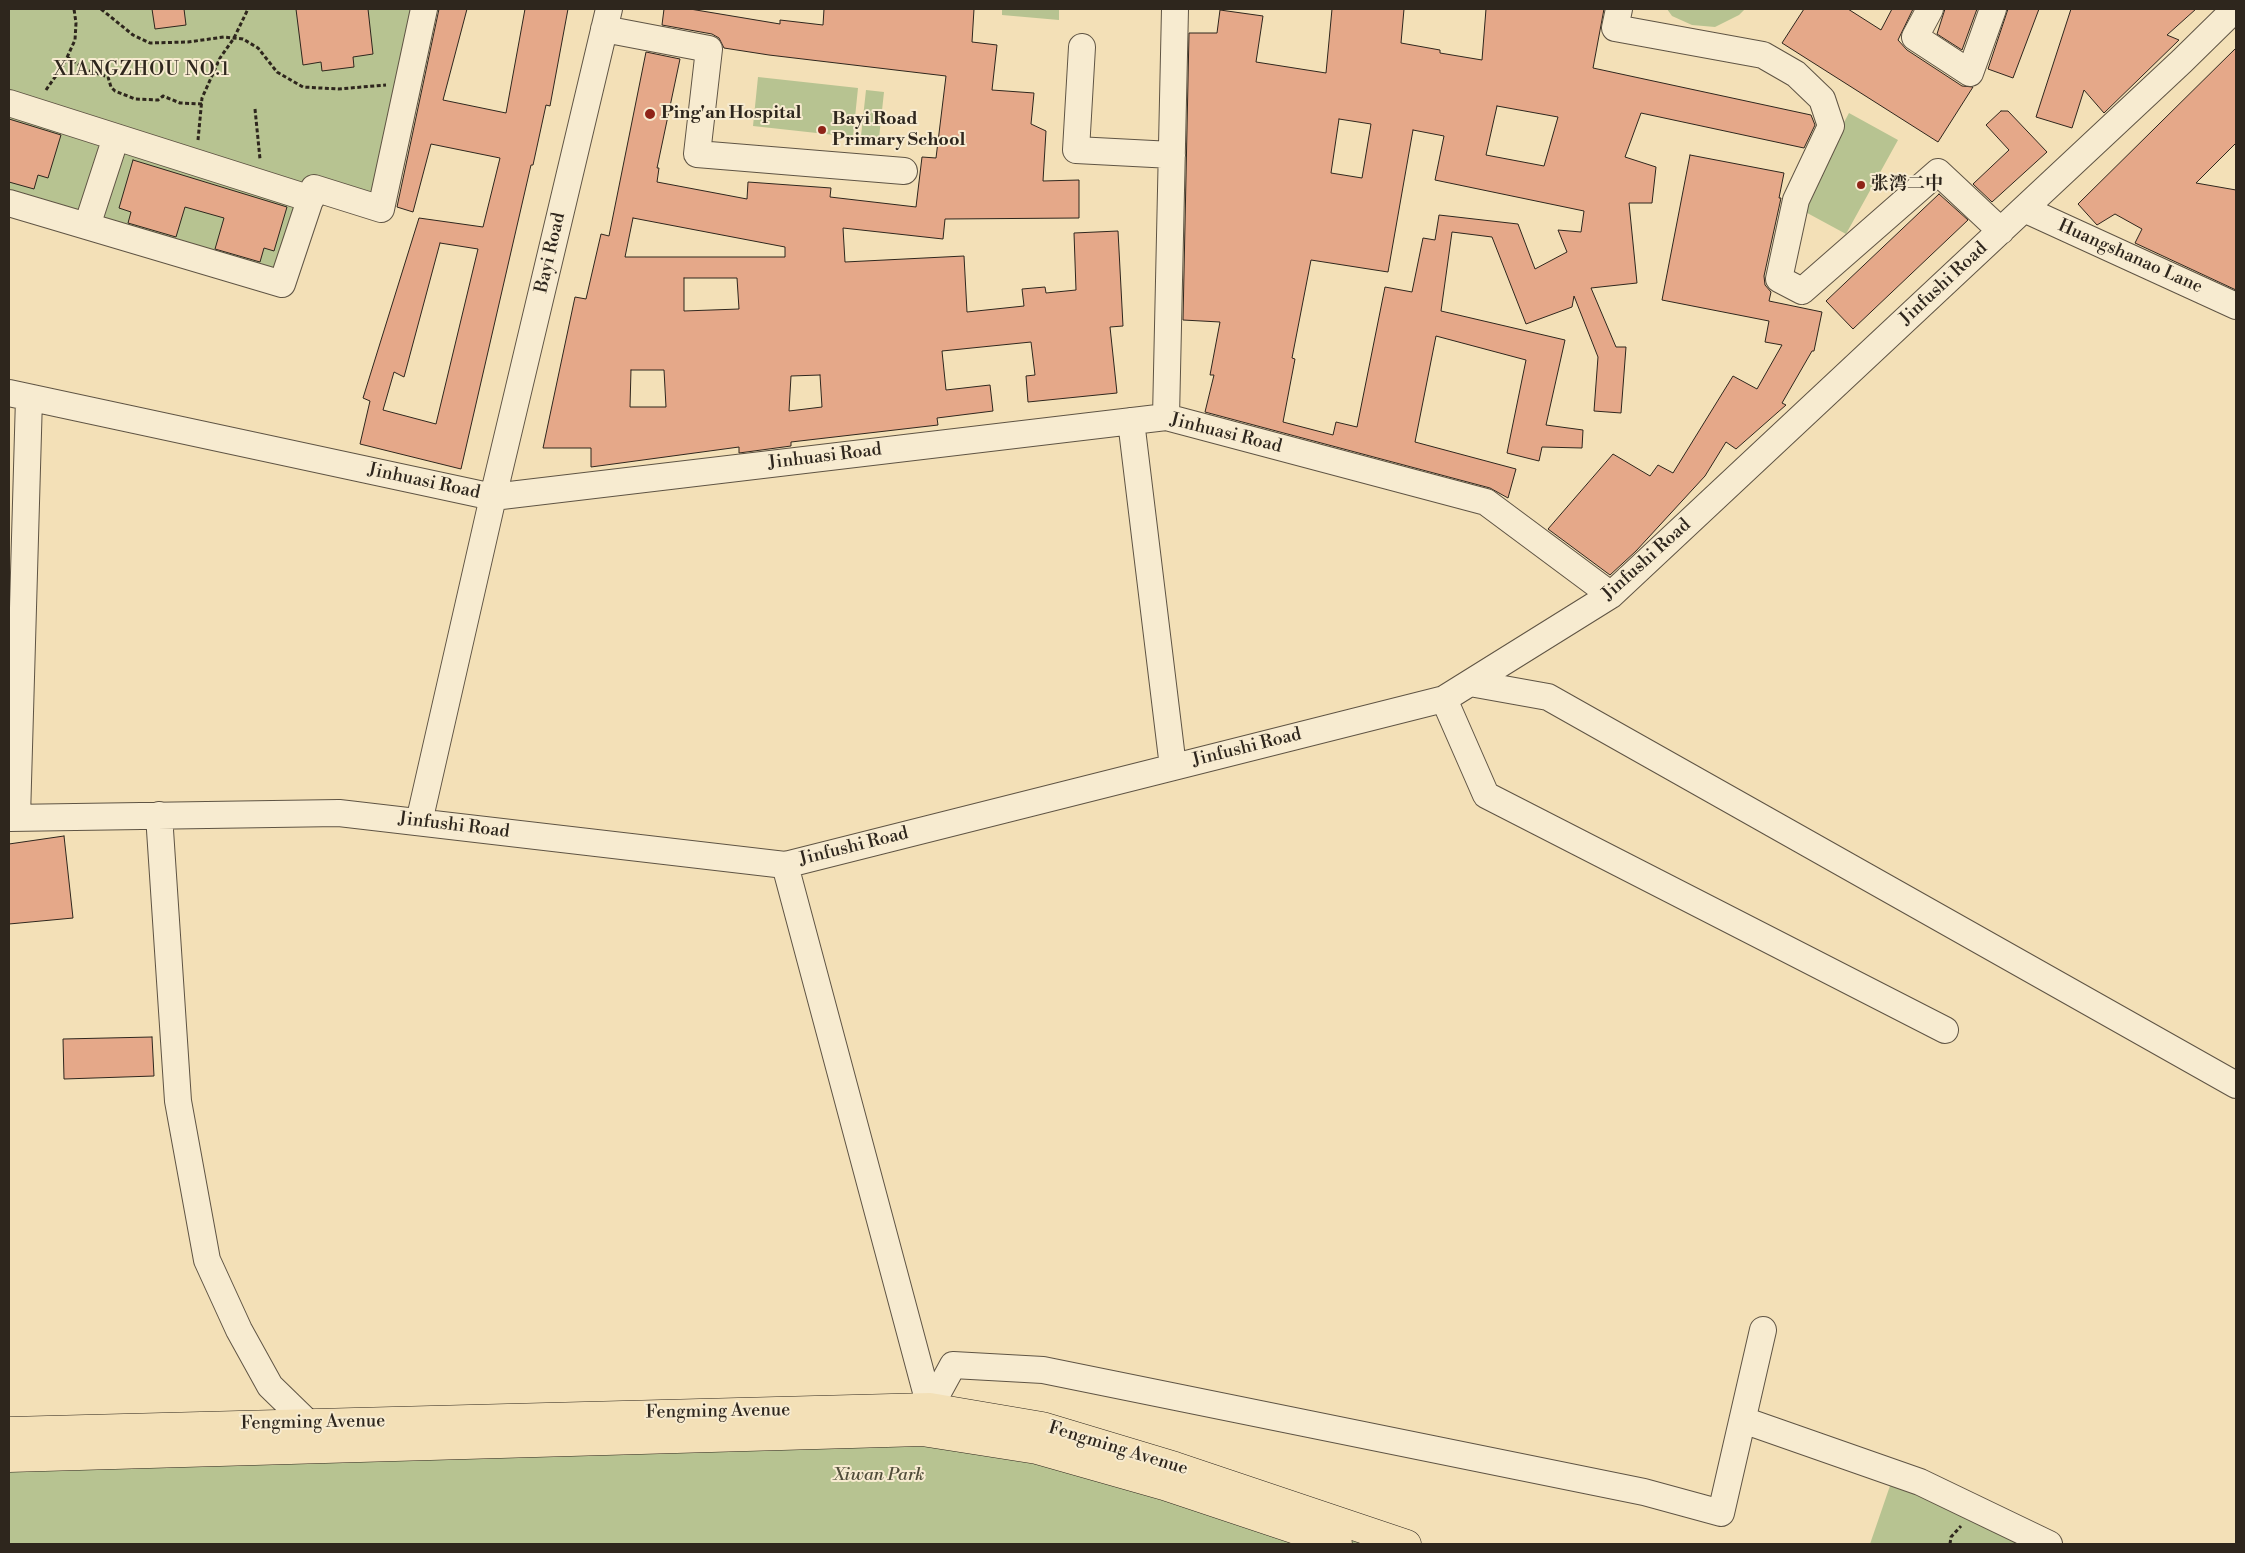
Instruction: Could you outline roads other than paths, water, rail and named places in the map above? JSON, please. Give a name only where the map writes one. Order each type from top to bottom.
[{"type":"main road","name":"Fengming Avenue","points":[[9,1431],[930,1407],[1042,1426],[1175,1466],[1407,1544]]},
{"type":"main road","name":"Fengming Avenue","points":[[9,1458],[922,1432],[1036,1450],[1164,1486],[1338,1544]]},
{"type":"street","points":[[9,203],[282,284],[314,188],[381,209],[424,9]]},
{"type":"street","points":[[1166,417],[1176,9]]},
{"type":"street","points":[[1619,9],[1615,28],[1762,55],[1796,74],[1822,100],[1831,126],[1796,200],[1780,279],[1802,291],[1938,172],[2001,231]]},
{"type":"street","points":[[1930,9],[1915,37],[1970,73],[1993,9]]},
{"type":"street","name":"Jinfushi Road","points":[[13,817],[339,813],[785,865],[1444,699],[1611,595],[2001,231],[2235,9]]},
{"type":"street","points":[[606,19],[709,49],[698,154],[904,171]]},
{"type":"street","name":"Bayi Road","points":[[419,822],[492,497],[606,19]]},
{"type":"street","points":[[1082,47],[1076,150],[1172,155]]},
{"type":"street","points":[[19,106],[311,199]]},
{"type":"street","points":[[87,226],[116,137]]},
{"type":"street","name":"Huangshanao Lane","points":[[2024,209],[2236,306]]},
{"type":"street","points":[[13,817],[19,396]]},
{"type":"street","name":"Jinhuasi Road","points":[[19,396],[492,497],[1166,417],[1486,502],[1611,595]]},
{"type":"street","points":[[1131,421],[1173,767]]},
{"type":"street","points":[[1470,683],[1548,697],[2236,1085]]},
{"type":"street","points":[[1444,699],[1486,795],[1945,1030]]},
{"type":"street","points":[[159,815],[178,1101],[207,1260],[239,1330],[270,1386],[308,1423]]},
{"type":"street","points":[[785,865],[930,1407]]},
{"type":"street","points":[[930,1407],[953,1365],[1043,1370],[1644,1492],[1721,1513],[1763,1330]]},
{"type":"street","points":[[1742,1420],[1920,1482],[2049,1544]]},
{"type":"place","name":"Ping'an Hospital","points":[[650,114]]},
{"type":"place","name":"Bayi Road Primary School","points":[[822,130]]},
{"type":"place","name":"张湾二中","points":[[1861,185]]},
{"type":"district","name":"XIANGZHOU NO.1","points":[[142,70]]},
{"type":"park label","name":"Xiwan Park","points":[[879,1476]]}]
